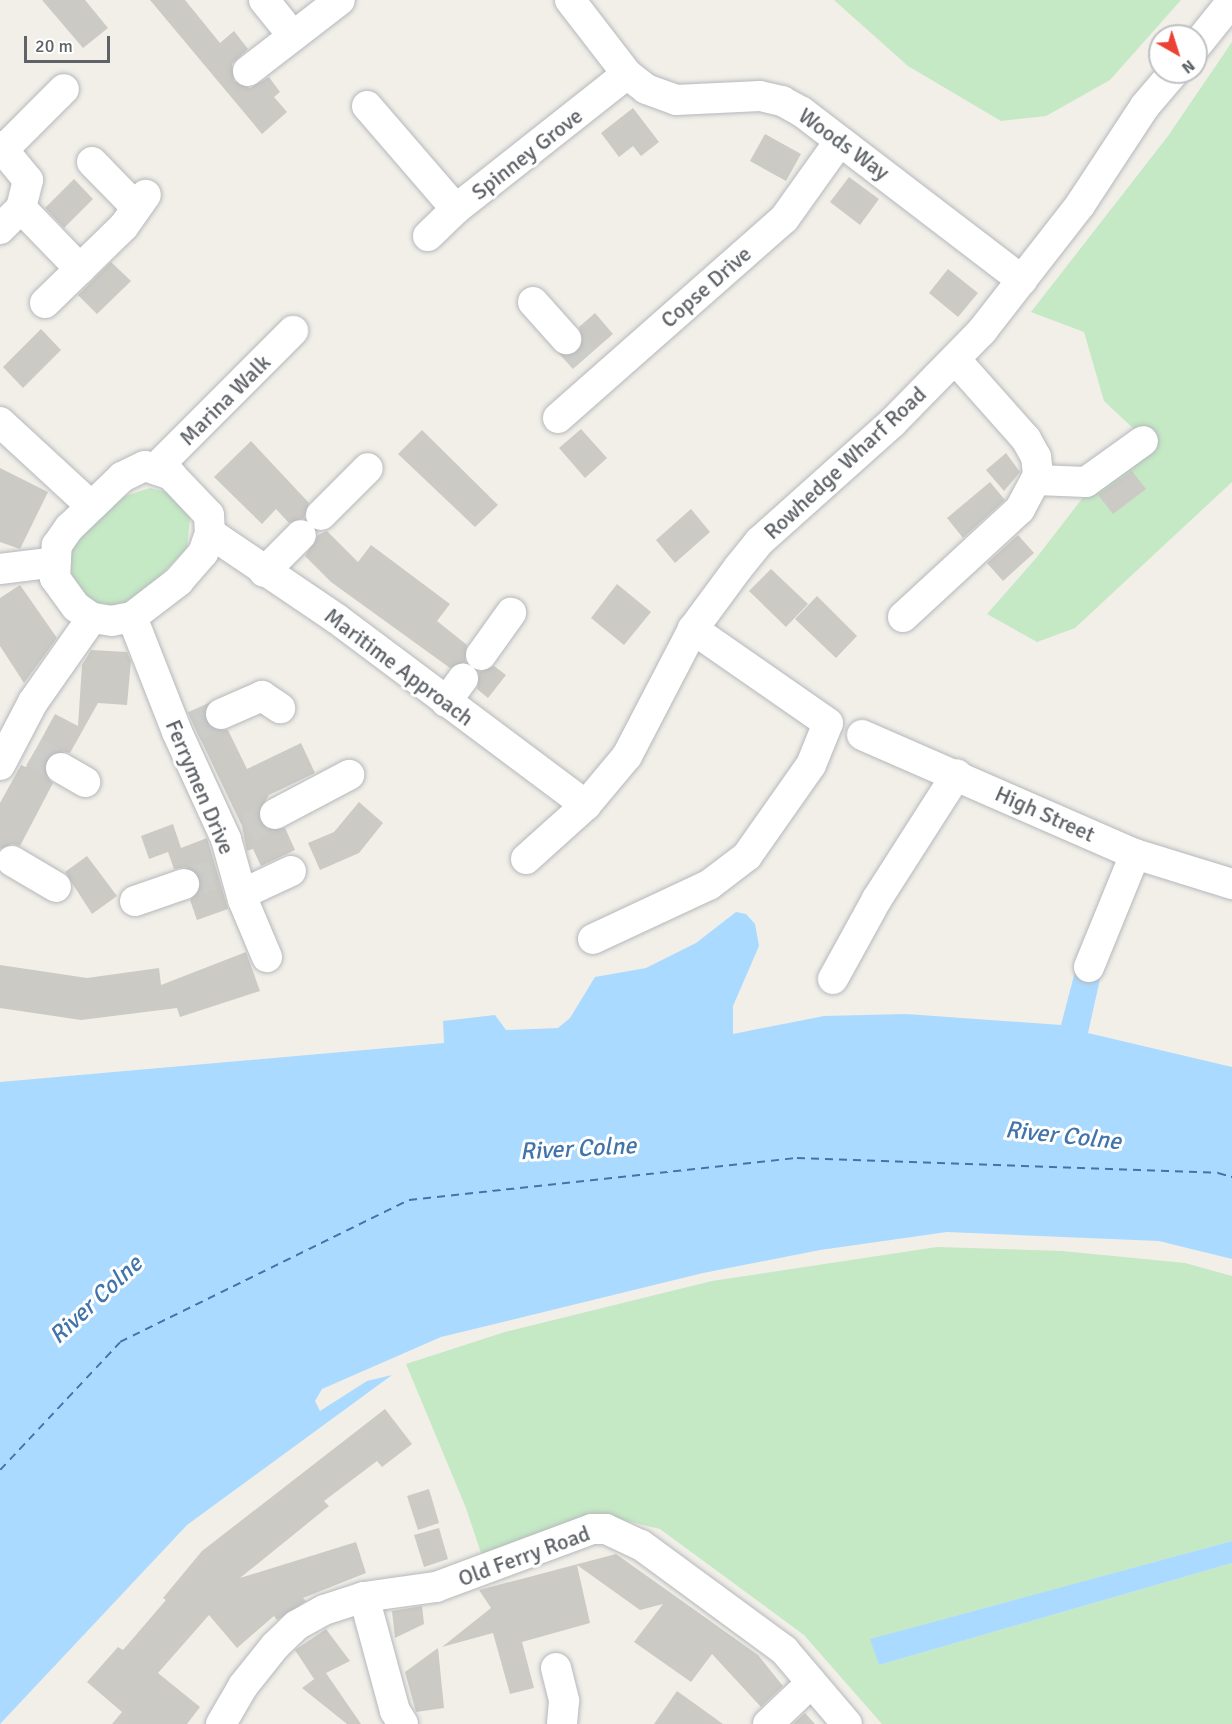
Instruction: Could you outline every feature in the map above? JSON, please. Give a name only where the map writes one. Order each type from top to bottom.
[{"type":"street","points":[[264,0],[293,36]]},
{"type":"street","points":[[248,71],[340,0]]},
{"type":"street","name":"Woods Way","points":[[570,0],[627,75],[646,89],[676,100],[760,96],[782,101],[802,112],[1022,280]]},
{"type":"street","points":[[1208,31],[1232,1]]},
{"type":"street","name":"Spinney Grove","points":[[428,236],[456,209],[627,75]]},
{"type":"street","name":"Rowhedge Wharf Road","points":[[526,858],[586,805],[627,756],[693,629],[760,541],[892,423],[955,359],[1022,280],[1080,205],[1145,106],[1164,84]]},
{"type":"street","points":[[0,229],[21,208],[28,180],[2,148],[64,88]]},
{"type":"street","points":[[367,106],[456,209]]},
{"type":"street","name":"Copse Drive","points":[[558,418],[583,359],[784,219],[839,142]]},
{"type":"street","points":[[45,303],[124,226],[140,200],[92,162]]},
{"type":"street","points":[[21,208],[80,269]]},
{"type":"street","points":[[533,302],[583,359]]},
{"type":"street","name":"Marina Walk","points":[[156,468],[293,331]]},
{"type":"street","points":[[903,617],[1020,509],[1036,480],[1036,457],[1026,438],[955,359]]},
{"type":"street","points":[[0,422],[91,506]]},
{"type":"street","points":[[1036,480],[1086,482],[1143,441]]},
{"type":"street","points":[[156,468],[171,475],[209,515],[210,533],[203,553],[179,581],[132,617],[112,621],[92,618],[63,592],[55,578],[56,562],[63,536],[91,506],[131,470],[156,468]]},
{"type":"street","points":[[264,572],[368,468]]},
{"type":"street","name":"Maritime Approach","points":[[210,533],[264,572],[455,691],[586,805]]},
{"type":"street","points":[[0,569],[56,562]]},
{"type":"street","points":[[481,655],[511,613]]},
{"type":"street","name":"Ferrymen Drive","points":[[132,617],[197,724],[233,860],[267,957]]},
{"type":"street","points":[[16,752],[33,702],[92,618]]},
{"type":"street","points":[[593,939],[710,885],[747,856],[811,765],[828,723],[693,629]]},
{"type":"street","points":[[197,724],[262,696],[280,708]]},
{"type":"street","name":"High Street","points":[[862,735],[957,774],[1135,854],[1232,883]]},
{"type":"street","points":[[832,979],[877,899],[957,774]]},
{"type":"street","points":[[274,814],[349,775]]},
{"type":"street","points":[[1089,967],[1135,854]]},
{"type":"street","points":[[233,860],[291,871]]},
{"type":"street","points":[[12,861],[56,887]]},
{"type":"street","points":[[135,901],[184,884]]},
{"type":"street","name":"Old Ferry Road","points":[[221,1724],[257,1667],[297,1625],[324,1610],[364,1597],[436,1587],[592,1529],[606,1529],[641,1545],[784,1650],[810,1684],[847,1724]]},
{"type":"street","points":[[364,1597],[392,1701],[403,1724]]},
{"type":"street","points":[[556,1668],[564,1701],[562,1724]]},
{"type":"street","points":[[768,1724],[810,1684]]},
{"type":"green space","points":[[834,0],[1181,0],[1160,24],[1148,24],[1148,37],[1110,80],[1046,116],[1001,121],[908,66]]},
{"type":"green space","points":[[1232,42],[1232,482],[1075,628],[1037,642],[987,614],[1037,557],[1135,430],[1104,401],[1084,332],[1031,312],[1168,136],[1203,84],[1208,84],[1208,77]]},
{"type":"green space","points":[[150,488],[167,492],[190,517],[187,548],[142,595],[118,607],[90,601],[72,580],[70,557],[74,547],[81,535],[122,497]]},
{"type":"green space","points":[[937,1247],[1062,1251],[1185,1263],[1232,1276],[1232,1541],[871,1639],[879,1665],[1232,1563],[1232,1724],[882,1724],[804,1635],[660,1529],[601,1515],[482,1556],[466,1508],[406,1364],[505,1332],[712,1281]]},
{"type":"water","name":"River Colne","points":[[736,912],[746,914],[755,924],[759,946],[733,1006],[733,1034],[824,1016],[906,1014],[1061,1025],[1077,964],[1102,970],[1088,1033],[1232,1067],[1232,1259],[1159,1241],[947,1232],[820,1250],[703,1273],[441,1337],[322,1389],[315,1401],[320,1411],[367,1381],[392,1375],[187,1525],[0,1724],[0,1082],[444,1043],[443,1021],[495,1015],[506,1030],[558,1028],[570,1018],[595,977],[646,968],[696,943]]},
{"type":"water","points":[[1232,1541],[1232,1563],[879,1665],[870,1639]]},
{"type":"building","points":[[42,0],[85,0],[108,28],[83,48]]},
{"type":"building","points":[[150,0],[185,0],[220,43],[234,31],[248,49],[232,64],[234,81],[250,88],[269,77],[280,92],[274,97],[287,112],[262,134]]},
{"type":"building","points":[[633,108],[659,142],[641,156],[633,146],[619,157],[601,133]]},
{"type":"building","points":[[765,134],[801,154],[786,181],[750,161]]},
{"type":"building","points":[[849,177],[879,199],[860,225],[830,202]]},
{"type":"building","points":[[74,179],[93,199],[64,228],[45,208]]},
{"type":"building","points":[[111,262],[131,281],[97,314],[78,295]]},
{"type":"building","points":[[948,269],[978,293],[958,317],[929,293]]},
{"type":"building","points":[[595,313],[613,334],[576,366],[567,356],[582,345],[579,327]]},
{"type":"building","points":[[41,329],[61,350],[23,388],[3,367]]},
{"type":"building","points":[[581,429],[607,458],[585,478],[559,448]]},
{"type":"building","points":[[422,430],[498,505],[475,527],[398,454]]},
{"type":"building","points":[[251,441],[309,503],[304,518],[289,523],[276,509],[262,524],[214,477]]},
{"type":"building","points":[[1006,453],[1020,472],[1004,491],[986,470]]},
{"type":"building","points":[[0,468],[48,492],[20,549],[0,542]]},
{"type":"building","points":[[1132,471],[1146,489],[1113,514],[1098,495]]},
{"type":"building","points":[[990,482],[1005,500],[963,538],[947,518]]},
{"type":"building","points":[[691,509],[710,532],[675,563],[656,540]]},
{"type":"building","points":[[327,531],[358,562],[371,545],[450,604],[437,621],[467,645],[465,662],[450,668],[331,582],[305,556],[318,535]]},
{"type":"building","points":[[1018,535],[1034,553],[1003,581],[987,563]]},
{"type":"building","points":[[771,569],[808,604],[786,627],[749,591]]},
{"type":"building","points":[[617,584],[651,612],[624,645],[591,618]]},
{"type":"building","points":[[20,585],[57,638],[24,683],[0,646],[0,598]]},
{"type":"building","points":[[817,596],[857,636],[836,658],[795,619]]},
{"type":"building","points":[[91,650],[127,652],[131,661],[127,705],[98,703],[70,753],[60,751],[46,759],[46,776],[53,783],[20,846],[12,844],[0,849],[0,803],[21,765],[26,767],[55,714],[78,726],[82,665]]},
{"type":"building","points":[[494,666],[506,675],[488,698],[477,689],[479,672]]},
{"type":"building","points":[[204,710],[210,728],[228,730],[247,769],[301,743],[315,773],[269,795],[258,813],[266,829],[285,828],[295,850],[261,866],[253,849],[247,851],[242,826],[190,717]]},
{"type":"building","points":[[359,802],[383,823],[359,853],[320,870],[308,843],[334,832]]},
{"type":"building","points":[[173,824],[181,848],[207,838],[228,909],[197,920],[190,900],[201,888],[196,871],[187,867],[174,869],[168,852],[149,859],[141,836]]},
{"type":"building","points":[[87,856],[117,896],[92,914],[65,872]]},
{"type":"building","points":[[246,952],[260,991],[180,1017],[177,1008],[81,1020],[0,1008],[0,965],[87,978],[159,968],[161,985]]},
{"type":"building","points":[[385,1409],[412,1444],[382,1467],[377,1461],[324,1501],[329,1506],[240,1578],[356,1542],[366,1573],[303,1598],[306,1601],[277,1620],[274,1616],[237,1648],[209,1615],[158,1673],[200,1707],[187,1724],[112,1724],[122,1712],[87,1682],[118,1647],[123,1650],[166,1600],[163,1598],[202,1551]]},
{"type":"building","points":[[429,1489],[439,1523],[418,1530],[407,1496]]},
{"type":"building","points":[[439,1528],[448,1559],[424,1567],[414,1535]]},
{"type":"building","points":[[616,1554],[758,1655],[783,1686],[761,1707],[712,1654],[691,1682],[634,1642],[663,1604],[640,1610],[577,1565],[590,1623],[522,1642],[534,1688],[510,1694],[493,1633],[442,1647],[491,1608],[479,1590]]},
{"type":"building","points":[[422,1606],[424,1624],[395,1638],[392,1611]]},
{"type":"building","points":[[326,1629],[350,1661],[326,1673],[361,1724],[347,1724],[302,1688],[317,1677],[314,1679],[295,1650]]},
{"type":"building","points":[[438,1648],[444,1708],[416,1712],[405,1672]]},
{"type":"building","points":[[677,1691],[723,1724],[654,1724]]},
{"type":"building","points":[[805,1713],[815,1724],[793,1724]]},
{"type":"ferry route","points":[[0,1470],[120,1342],[409,1200],[797,1158],[1218,1173],[1232,1177]]},
{"type":"tunnel","points":[[566,339],[584,359]]},
{"type":"tunnel","points":[[194,726],[221,714]]},
{"type":"tunnel","points":[[34,752],[61,768]]},
{"type":"tunnel","points":[[248,828],[275,814]]},
{"type":"tunnel","points":[[184,884],[215,874]]}]
